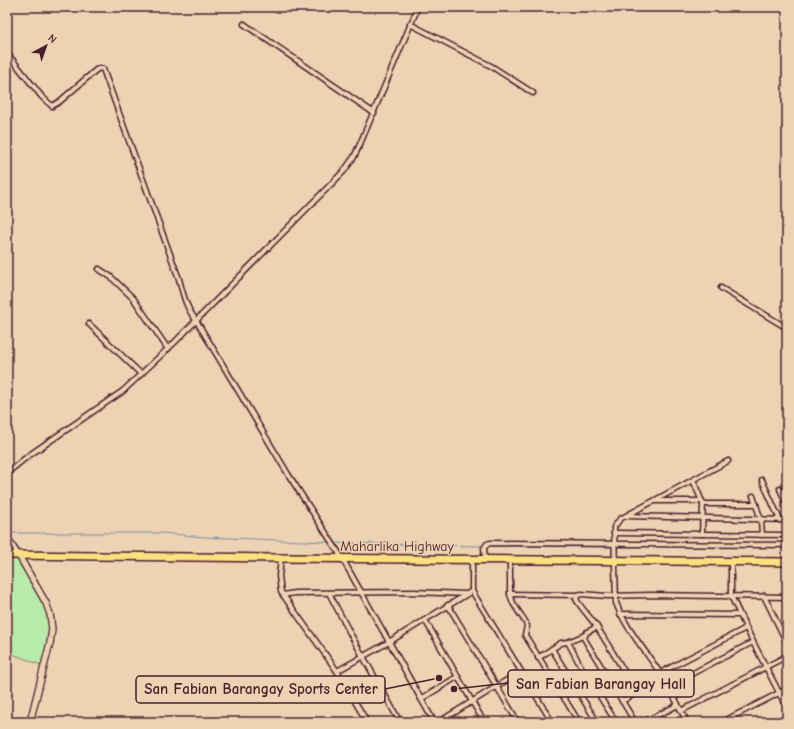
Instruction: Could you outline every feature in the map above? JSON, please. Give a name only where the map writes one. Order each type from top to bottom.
[{"type":"highway","name":"Maharlika Highway","points":[[7,555],[787,562]]},
{"type":"street","points":[[7,473],[35,451],[122,391],[141,374],[168,349],[344,171],[354,157],[374,113],[418,7]]},
{"type":"street","points":[[244,24],[374,113]]},
{"type":"street","points":[[410,24],[491,66],[533,93]]},
{"type":"street","points":[[7,53],[42,97],[52,106],[59,102],[96,70],[100,68],[103,70],[179,279],[189,312],[196,320],[288,474],[342,558],[434,722]]},
{"type":"street","points":[[99,268],[133,298],[168,349]]},
{"type":"street","points":[[722,288],[787,328]]},
{"type":"street","points":[[89,324],[141,374]]},
{"type":"street","points":[[687,722],[674,695],[620,614],[614,596],[614,527],[615,523],[626,516],[728,461]]},
{"type":"street","points":[[693,480],[702,503],[702,534]]},
{"type":"street","points":[[762,480],[780,520]]},
{"type":"street","points":[[780,489],[787,505]]},
{"type":"street","points":[[753,496],[761,520],[762,535]]},
{"type":"street","points":[[655,500],[756,504]]},
{"type":"street","points":[[626,516],[787,520]]},
{"type":"street","points":[[614,533],[787,535]]},
{"type":"street","points":[[7,536],[46,603],[50,614],[52,629],[30,722]]},
{"type":"street","points":[[485,559],[485,546],[490,543],[787,545]]},
{"type":"street","points":[[280,558],[280,587],[283,595],[337,671],[367,722]]},
{"type":"street","points":[[472,559],[472,591],[520,672],[552,722]]},
{"type":"street","points":[[510,559],[510,594],[513,603],[525,620],[527,626],[525,635],[578,722]]},
{"type":"street","points":[[731,561],[731,596],[787,708]]},
{"type":"street","points":[[337,671],[389,642],[472,591]]},
{"type":"street","points":[[283,595],[295,593],[414,592],[465,594]]},
{"type":"street","points":[[329,593],[344,623],[400,722]]},
{"type":"street","points":[[510,594],[787,597]]},
{"type":"street","points":[[578,595],[576,598],[577,602],[583,607],[597,627],[637,692]]},
{"type":"street","points":[[764,596],[787,643]]},
{"type":"street","points":[[448,605],[518,722]]},
{"type":"street","points":[[620,614],[740,615]]},
{"type":"street","points":[[425,620],[484,722]]},
{"type":"street","points":[[538,658],[561,644],[585,635],[597,627]]},
{"type":"street","points":[[660,673],[746,628]]},
{"type":"street","points":[[585,635],[585,640],[635,722]]},
{"type":"street","points":[[568,642],[616,722]]},
{"type":"street","points":[[668,686],[753,642]]},
{"type":"street","points":[[552,649],[597,722]]},
{"type":"street","points":[[681,711],[787,656]]},
{"type":"street","points":[[439,722],[520,672]]},
{"type":"street","points":[[421,699],[457,677]]},
{"type":"street","points":[[622,701],[663,678]]},
{"type":"street","points":[[722,722],[787,688]]},
{"type":"street","points":[[644,722],[678,706]]},
{"type":"street","points":[[449,716],[452,722]]},
{"type":"green space","points":[[17,557],[36,589],[48,615],[48,633],[41,665],[7,652],[7,558]]},
{"type":"waterway","points":[[7,533],[162,533],[204,537],[329,542]]},
{"type":"waterway","points":[[335,543],[482,546]]},
{"type":"waterway","points":[[488,546],[611,547]]},
{"type":"waterway","points":[[617,547],[666,546]]},
{"type":"place","name":"San Fabian Barangay Sports Center","points":[[439,678]]},
{"type":"place","name":"San Fabian Barangay Hall","points":[[454,689]]}]
